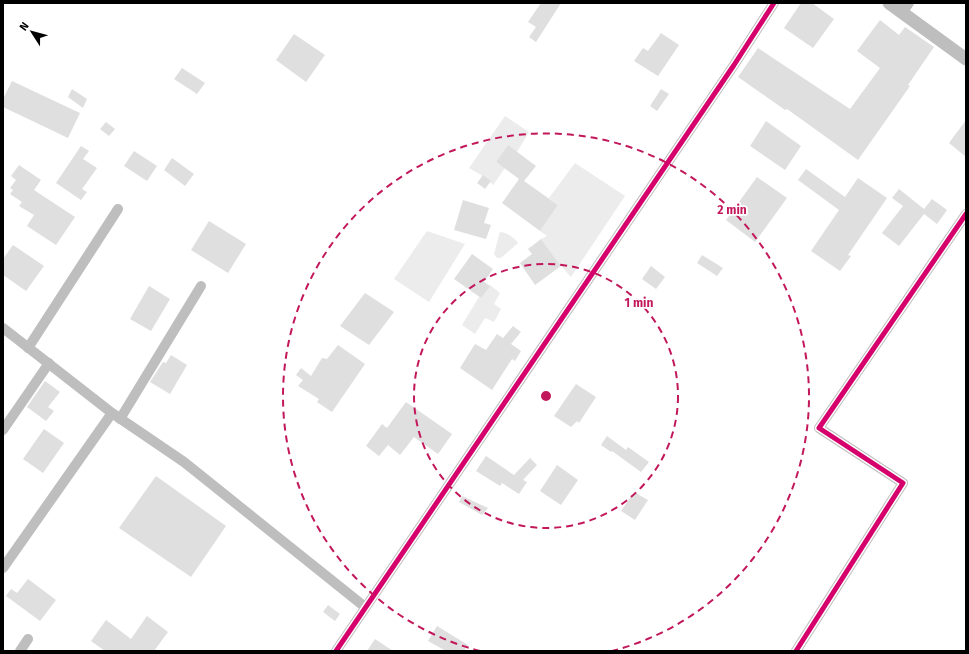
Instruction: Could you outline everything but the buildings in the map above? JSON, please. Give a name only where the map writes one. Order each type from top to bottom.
[{"type":"street","points":[[336,651],[734,65],[774,3]]},
{"type":"street","points":[[890,3],[905,8],[966,59]]},
{"type":"street","points":[[28,348],[118,209]]},
{"type":"street","points":[[796,651],[903,483],[819,428],[966,214]]},
{"type":"street","points":[[120,419],[200,286]]},
{"type":"street","points":[[3,328],[120,419],[184,462],[365,607]]},
{"type":"street","points":[[3,430],[49,363]]},
{"type":"street","points":[[3,568],[112,413]]},
{"type":"street","points":[[20,651],[28,639]]},
{"type":"shaded area","points":[[505,116],[529,132],[517,152],[508,146],[496,162],[505,168],[493,185],[490,182],[491,181],[469,168]]},
{"type":"shaded area","points":[[575,163],[625,196],[571,277],[541,239],[547,236],[540,231],[558,205],[549,198]]},
{"type":"shaded area","points":[[427,231],[465,244],[429,302],[394,279]]},
{"type":"shaded area","points":[[500,232],[505,233],[515,239],[518,243],[501,258],[497,258],[494,254]]},
{"type":"shaded area","points":[[490,285],[500,293],[494,304],[501,309],[494,322],[485,318],[475,334],[462,325],[479,297],[481,298]]},
{"type":"cycle path","points":[[336,651],[734,65],[774,3]]},
{"type":"cycle path","points":[[796,651],[903,483],[819,428],[966,214]]}]
